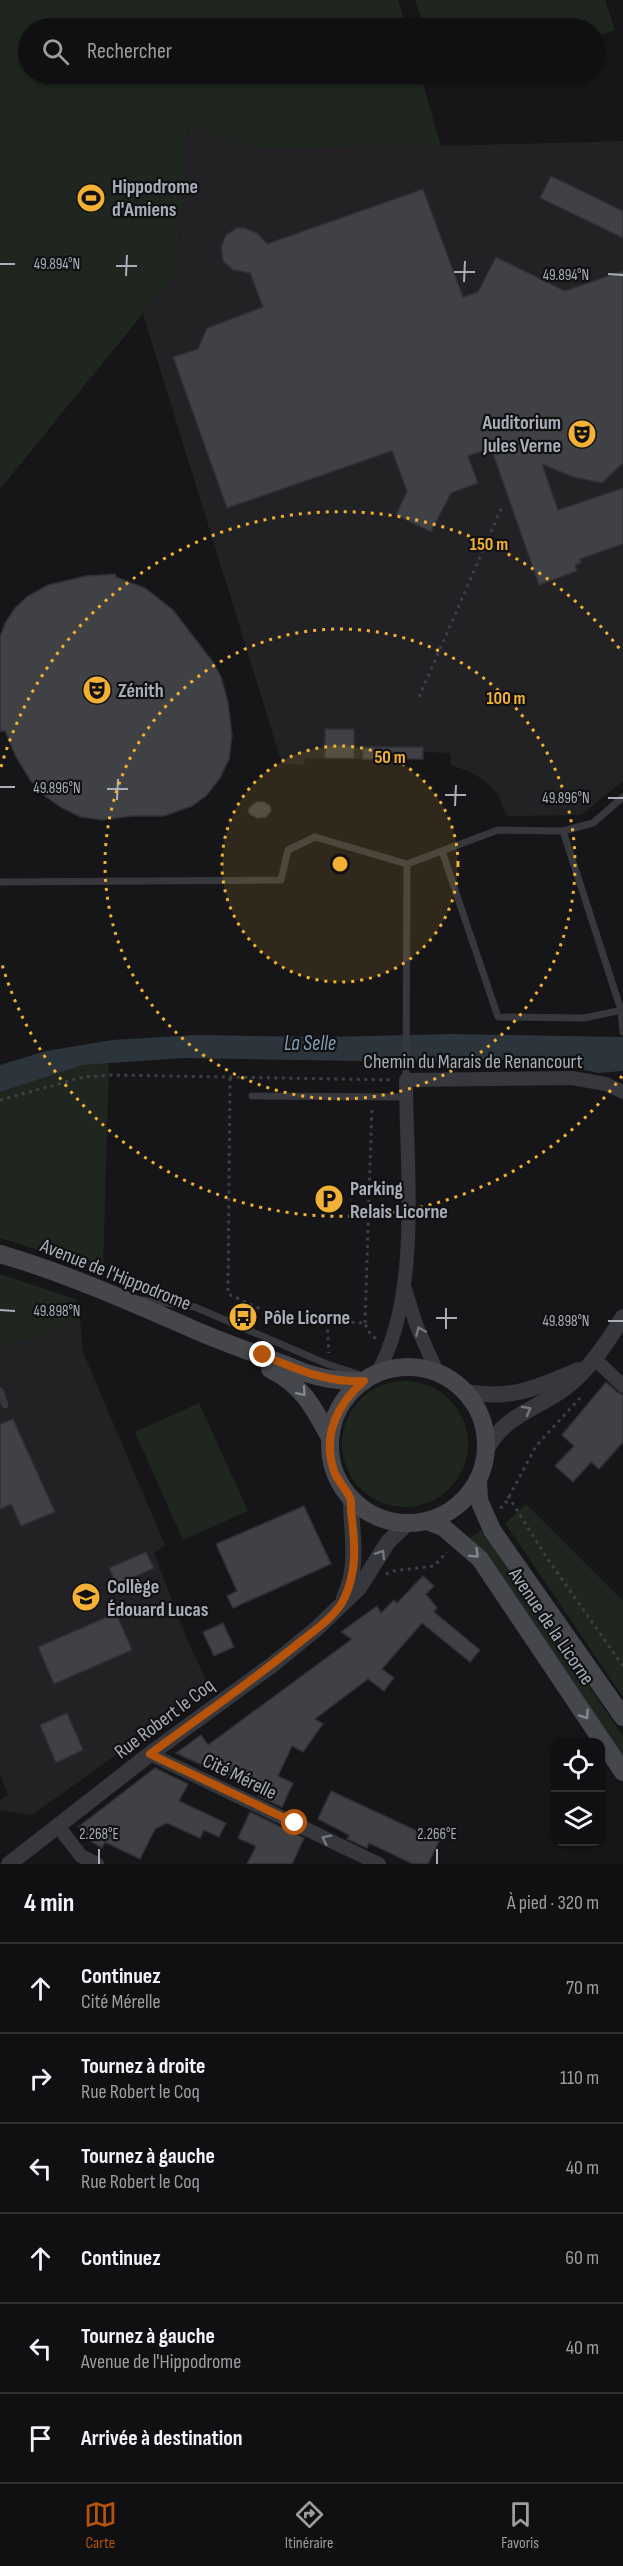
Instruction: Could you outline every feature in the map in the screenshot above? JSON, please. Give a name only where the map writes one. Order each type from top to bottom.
[{"type":"main road","name":"Avenue de l'Hippodrome","points":[[0,1254],[38,1265],[126,1299],[214,1338],[322,1378],[348,1382],[370,1378]]},
{"type":"main road","name":"Avenue de l'Hippodrome","points":[[214,1338],[299,1387],[312,1404],[330,1438]]},
{"type":"main road","points":[[406,1368],[438,1374],[463,1391],[481,1418],[486,1450],[478,1479],[465,1498],[448,1512],[427,1521],[408,1523],[387,1521],[368,1512],[351,1499],[334,1470],[330,1454],[330,1438],[334,1421],[351,1392],[370,1378],[406,1368]]},
{"type":"main road","name":"Avenue de la Licorne","points":[[478,1479],[479,1500],[492,1530],[623,1717]]},
{"type":"main road","name":"Avenue de la Licorne","points":[[427,1521],[443,1527],[480,1559],[623,1772]]},
{"type":"street","name":"Chemin du Marais de Renancourt","points":[[406,1073],[572,1078],[606,1084],[623,1092]]},
{"type":"street","points":[[370,1378],[385,1359],[404,1287],[407,1209],[406,1073]]},
{"type":"street","points":[[404,1287],[417,1327],[438,1374]]},
{"type":"street","points":[[486,1450],[495,1435],[519,1414],[565,1388],[590,1363],[623,1317]]},
{"type":"street","points":[[590,1363],[623,1386]]},
{"type":"street","points":[[463,1391],[482,1395],[509,1395],[529,1390],[590,1363]]},
{"type":"street","name":"Rue Robert le Coq","points":[[342,1604],[352,1581],[354,1565],[351,1499]]},
{"type":"street","name":"Rue Robert le Coq","points":[[9,1864],[315,1630],[359,1588],[388,1542],[408,1523]]},
{"type":"street","name":"Cité Mérelle","points":[[150,1754],[379,1864]]},
{"type":"street","points":[[58,1826],[81,1856],[97,1864]]},
{"type":"lane","points":[[0,882],[281,880],[288,850],[315,837],[407,864],[498,830],[563,831],[593,823],[623,797]]},
{"type":"lane","points":[[563,831],[622,1010],[622,1029]]},
{"type":"lane","points":[[442,851],[498,1017],[584,1018],[622,1010]]},
{"type":"lane","points":[[406,1073],[407,864]]},
{"type":"lane","points":[[252,1096],[406,1097]]},
{"type":"lane","points":[[126,1299],[195,1307],[327,1364],[370,1378]]},
{"type":"lane","points":[[0,1391],[5,1406]]},
{"type":"path","points":[[419,697],[501,509]]},
{"type":"path","name":"Chemin du Marais de Renancourt","points":[[0,1100],[84,1077],[112,1075],[230,1078],[406,1073]]},
{"type":"path","points":[[230,1078],[228,1294],[282,1319],[365,1323]]},
{"type":"path","points":[[372,1097],[365,1323],[368,1331],[378,1341],[389,1346]]},
{"type":"path","points":[[586,1392],[536,1446],[508,1496],[547,1558],[623,1666]]},
{"type":"path","points":[[384,1576],[393,1571],[434,1566],[457,1538]]},
{"type":"shaded area","name":"Hippodrome d'Amiens","points":[[0,0],[398,0],[404,18],[18,18],[18,84],[423,84],[441,146],[251,147],[188,124],[177,272],[0,489]]},
{"type":"shaded area","points":[[415,0],[605,0],[615,30],[605,34],[605,18],[421,18]]},
{"type":"shaded area","points":[[188,124],[251,147],[441,146],[623,141],[623,781],[581,815],[507,816],[498,795],[473,773],[451,765],[450,753],[423,752],[363,759],[305,758],[304,765],[282,764],[143,314],[177,272]]},
{"type":"shaded area","points":[[109,1063],[103,1271],[0,1238],[0,1092],[83,1065]]},
{"type":"shaded area","points":[[0,1274],[75,1299],[80,1317],[27,1341],[0,1344]]},
{"type":"shaded area","name":"Collège Édouard Lucas","points":[[80,1317],[83,1352],[165,1545],[154,1553],[188,1642],[210,1688],[32,1815],[0,1810],[0,1800],[8,1795],[0,1775],[0,1344],[27,1341]]},
{"type":"shaded area","points":[[405,1381],[429,1385],[450,1399],[464,1420],[468,1444],[464,1468],[450,1489],[429,1503],[405,1507],[381,1503],[360,1489],[346,1468],[342,1444],[346,1420],[360,1399],[381,1385]]},
{"type":"shaded area","points":[[199,1403],[248,1511],[183,1540],[135,1432]]},
{"type":"shaded area","points":[[526,1504],[623,1601],[623,1697],[505,1523]]},
{"type":"shaded area","points":[[481,1530],[623,1736],[623,1757],[488,1559],[470,1538]]},
{"type":"water","name":"La Selle","points":[[450,1034],[623,1037],[623,1071],[598,1073],[539,1059],[423,1062],[183,1058],[83,1065],[0,1092],[0,1065],[46,1051],[112,1040],[195,1035],[329,1037]]},
{"type":"building","points":[[551,176],[623,211],[623,238],[540,198]]},
{"type":"building","points":[[423,189],[463,297],[478,292],[496,257],[565,291],[623,271],[623,463],[602,483],[573,477],[542,464],[558,510],[623,488],[623,544],[580,559],[581,563],[575,565],[577,571],[539,585],[491,448],[468,456],[478,483],[451,493],[431,532],[396,515],[407,491],[392,451],[227,508],[173,357],[198,349],[207,328],[263,307],[250,273],[233,270],[223,261],[221,248],[226,235],[237,228],[244,228],[257,233],[267,244]]},
{"type":"building","points":[[115,574],[116,577],[145,588],[173,610],[213,662],[221,677],[228,702],[232,736],[229,759],[220,778],[206,796],[192,806],[164,816],[133,816],[101,820],[81,817],[62,808],[45,796],[31,781],[16,757],[5,731],[0,731],[0,637],[5,623],[15,608],[28,596],[48,585],[86,576]]},
{"type":"building","points":[[325,729],[354,729],[354,758],[325,758]]},
{"type":"building","points":[[363,747],[423,747],[423,759],[363,759]]},
{"type":"building","points":[[257,802],[264,802],[270,806],[271,811],[266,817],[257,818],[248,811]]},
{"type":"building","points":[[606,1382],[623,1395],[623,1442],[599,1469],[591,1462],[573,1482],[555,1466],[574,1446],[562,1435]]},
{"type":"building","points":[[13,1419],[55,1512],[21,1526],[11,1504],[0,1509],[0,1424]]},
{"type":"building","points":[[304,1506],[331,1564],[233,1608],[227,1596],[237,1591],[216,1544]]},
{"type":"building","points":[[146,1552],[154,1568],[117,1585],[109,1568]]},
{"type":"building","points":[[423,1576],[434,1586],[426,1594],[437,1608],[434,1612],[480,1650],[470,1662],[422,1623],[382,1669],[394,1678],[384,1691],[368,1679],[315,1719],[323,1724],[303,1752],[292,1746],[278,1776],[293,1783],[282,1807],[258,1796],[260,1792],[176,1753],[201,1735],[208,1745],[352,1639],[341,1632],[377,1606],[381,1613],[394,1600],[397,1603]]},
{"type":"building","points":[[116,1613],[132,1650],[54,1684],[38,1647]]},
{"type":"building","points":[[223,1623],[234,1647],[214,1656],[203,1632]]},
{"type":"building","points":[[67,1713],[83,1750],[56,1763],[40,1725]]},
{"type":"building","points":[[155,1768],[188,1784],[179,1801],[226,1823],[219,1837],[204,1830],[200,1838],[167,1823],[155,1829],[140,1859],[105,1842],[102,1848],[92,1842],[78,1827]]},
{"type":"building","points":[[331,1791],[439,1841],[428,1864],[413,1864],[369,1843],[367,1848],[347,1839],[349,1835],[318,1819]]},
{"type":"building","points":[[250,1812],[304,1838],[292,1864],[247,1864],[256,1846],[238,1838]]},
{"type":"place","name":"Hippodrome d'Amiens","points":[[91,198]]},
{"type":"place","name":"Auditorium Jules Verne","points":[[582,434]]},
{"type":"place","name":"Zénith","points":[[97,690]]},
{"type":"place","name":"Parking Relais Licorne","points":[[329,1199]]},
{"type":"place","name":"Pôle Licorne","points":[[243,1317]]},
{"type":"place","name":"Collège Édouard Lucas","points":[[86,1597]]},
{"type":"route","points":[[263,1355],[322,1378],[348,1382],[364,1381],[351,1392],[341,1406],[330,1438],[330,1454],[334,1470],[341,1486],[351,1499],[354,1530],[352,1581],[342,1604],[315,1630],[272,1665],[150,1754],[295,1823]]}]
